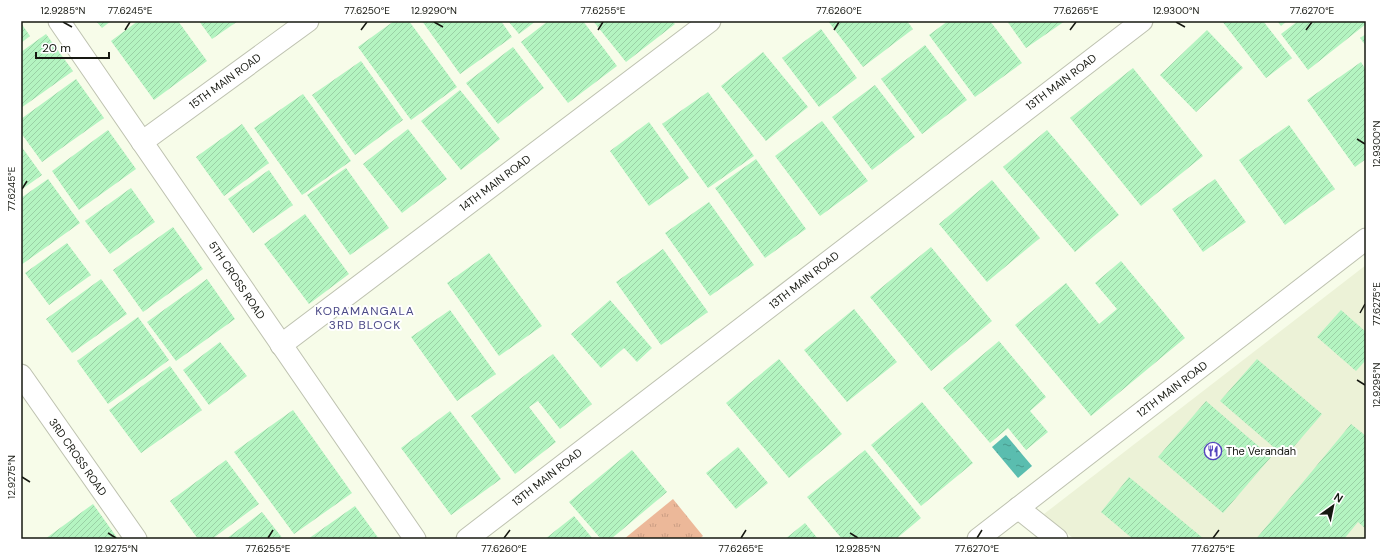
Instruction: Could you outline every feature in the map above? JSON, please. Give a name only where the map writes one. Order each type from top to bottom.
[{"type":"street","name":"5TH CROSS ROAD","points":[[59,21],[414,539]]},
{"type":"street","name":"15TH MAIN ROAD","points":[[142,142],[308,21]]},
{"type":"street","name":"14TH MAIN ROAD","points":[[281,345],[710,21]]},
{"type":"street","name":"13TH MAIN ROAD","points":[[467,539],[1142,21]]},
{"type":"street","name":"12TH MAIN ROAD","points":[[978,539],[1366,239]]},
{"type":"street","name":"3RD CROSS ROAD","points":[[21,375],[136,539]]},
{"type":"street","points":[[1018,508],[1057,539]]},
{"type":"shaded area","points":[[1366,265],[1366,539],[1074,539],[1044,514]]},
{"type":"green space","points":[[673,499],[703,536],[699,539],[624,539]]},
{"type":"water","points":[[1006,435],[1032,466],[1018,478],[992,447]]},
{"type":"building","points":[[96,21],[111,21],[102,28]]},
{"type":"building","points":[[138,21],[178,21],[207,61],[154,100],[111,41]]},
{"type":"building","points":[[199,21],[238,21],[212,39]]},
{"type":"building","points":[[394,21],[409,21],[457,87],[411,120],[358,47]]},
{"type":"building","points":[[422,21],[501,21],[512,37],[460,74]]},
{"type":"building","points":[[508,21],[536,21],[519,34]]},
{"type":"building","points":[[548,21],[583,21],[617,66],[568,103],[521,42]]},
{"type":"building","points":[[593,21],[672,21],[675,24],[626,62]]},
{"type":"building","points":[[828,21],[907,21],[913,29],[863,67]]},
{"type":"building","points":[[948,21],[990,21],[1022,63],[975,97],[929,35]]},
{"type":"building","points":[[1007,21],[1065,21],[1026,48]]},
{"type":"building","points":[[1222,21],[1263,21],[1292,58],[1266,78]]},
{"type":"building","points":[[1277,21],[1287,21],[1281,26]]},
{"type":"building","points":[[1298,21],[1366,21],[1366,24],[1308,70],[1281,34]]},
{"type":"building","points":[[21,23],[30,36],[21,43]]},
{"type":"building","points":[[821,29],[857,78],[819,107],[782,58]]},
{"type":"building","points":[[1207,30],[1243,68],[1196,112],[1160,75]]},
{"type":"building","points":[[46,34],[73,71],[21,108],[21,52]]},
{"type":"building","points":[[1366,34],[1366,46],[1360,38]]},
{"type":"building","points":[[925,45],[967,100],[922,134],[881,79]]},
{"type":"building","points":[[513,47],[544,88],[498,124],[466,83]]},
{"type":"building","points":[[763,52],[808,107],[766,141],[721,86]]},
{"type":"building","points":[[361,61],[403,120],[355,155],[312,95]]},
{"type":"building","points":[[1361,62],[1366,70],[1366,159],[1355,167],[1307,100]]},
{"type":"building","points":[[1133,68],[1203,156],[1141,206],[1070,118]]},
{"type":"building","points":[[76,79],[104,118],[42,162],[21,133],[21,119]]},
{"type":"building","points":[[875,85],[915,137],[872,170],[832,117]]},
{"type":"building","points":[[460,90],[500,139],[461,170],[421,121]]},
{"type":"building","points":[[708,92],[754,156],[708,188],[662,124]]},
{"type":"building","points":[[303,94],[351,161],[302,195],[254,128]]},
{"type":"building","points":[[822,121],[868,181],[820,216],[775,156]]},
{"type":"building","points":[[649,122],[689,178],[649,206],[610,151]]},
{"type":"building","points":[[242,124],[269,163],[224,196],[196,157]]},
{"type":"building","points":[[1289,125],[1335,189],[1285,225],[1239,160]]},
{"type":"building","points":[[408,129],[447,179],[402,213],[363,164]]},
{"type":"building","points":[[108,130],[136,169],[79,210],[52,171]]},
{"type":"building","points":[[1047,130],[1119,215],[1075,252],[1003,167]]},
{"type":"building","points":[[21,146],[42,175],[21,190]]},
{"type":"building","points":[[756,159],[806,229],[765,258],[715,188]]},
{"type":"building","points":[[346,168],[389,228],[350,255],[307,195]]},
{"type":"building","points":[[269,170],[293,205],[253,233],[228,199]]},
{"type":"building","points":[[48,179],[80,223],[21,265],[21,198]]},
{"type":"building","points":[[1215,179],[1246,222],[1203,252],[1172,209]]},
{"type":"building","points":[[992,180],[1040,238],[987,282],[939,224]]},
{"type":"building","points":[[131,188],[155,222],[110,254],[85,221]]},
{"type":"building","points":[[709,202],[754,265],[710,296],[665,233]]},
{"type":"building","points":[[305,214],[349,274],[309,304],[264,244]]},
{"type":"building","points":[[173,227],[203,269],[143,312],[113,270]]},
{"type":"building","points":[[67,243],[91,275],[49,305],[25,273]]},
{"type":"building","points":[[931,247],[992,321],[931,371],[870,297]]},
{"type":"building","points":[[663,249],[708,312],[661,345],[616,282]]},
{"type":"building","points":[[489,253],[542,326],[499,356],[447,283]]},
{"type":"building","points":[[1121,261],[1185,338],[1091,416],[1015,325],[1066,283],[1099,324],[1117,309],[1095,283]]},
{"type":"building","points":[[101,279],[127,314],[72,353],[46,319]]},
{"type":"building","points":[[207,279],[235,319],[176,361],[147,322]]},
{"type":"building","points":[[610,300],[652,348],[637,362],[624,348],[601,368],[571,334]]},
{"type":"building","points":[[854,309],[897,362],[847,402],[804,350]]},
{"type":"building","points":[[450,310],[496,374],[457,401],[411,337]]},
{"type":"building","points":[[1341,310],[1366,332],[1366,360],[1356,371],[1317,337]]},
{"type":"building","points":[[138,317],[169,360],[108,404],[77,361]]},
{"type":"building","points":[[999,341],[1046,397],[1030,411],[1048,432],[1026,450],[1008,428],[990,443],[943,388]]},
{"type":"building","points":[[220,342],[247,376],[209,405],[183,370]]},
{"type":"building","points":[[553,354],[592,404],[560,429],[538,401],[529,407],[556,442],[515,474],[471,416]]},
{"type":"building","points":[[779,359],[842,434],[789,478],[726,403]]},
{"type":"building","points":[[1257,359],[1322,414],[1285,457],[1220,401]]},
{"type":"building","points":[[170,366],[202,410],[141,453],[109,410]]},
{"type":"building","points":[[1206,401],[1271,457],[1223,513],[1158,457]]},
{"type":"building","points":[[922,402],[973,463],[921,506],[871,445]]},
{"type":"building","points":[[293,410],[352,493],[294,534],[234,452]]},
{"type":"building","points":[[450,411],[501,479],[451,515],[401,448]]},
{"type":"building","points":[[1351,424],[1366,436],[1366,529],[1358,522],[1344,539],[1256,539]]},
{"type":"building","points":[[738,447],[768,483],[736,509],[706,473]]},
{"type":"building","points":[[632,450],[667,492],[611,539],[601,539],[569,502]]},
{"type":"building","points":[[865,450],[921,518],[896,539],[842,539],[807,497]]},
{"type":"building","points":[[226,460],[259,504],[212,539],[198,539],[170,501]]},
{"type":"building","points":[[1129,477],[1204,539],[1133,539],[1101,512]]},
{"type":"building","points":[[93,504],[118,539],[45,539]]},
{"type":"building","points":[[355,506],[379,539],[308,539]]},
{"type":"building","points":[[262,512],[283,539],[226,539]]},
{"type":"building","points":[[574,516],[593,539],[545,539]]},
{"type":"building","points":[[805,523],[818,539],[785,539]]},
{"type":"place","name":"The Verandah","points":[[1213,451]]},
{"type":"district","name":"KORAMANGALA 3RD BLOCK","points":[[365,318]]}]
